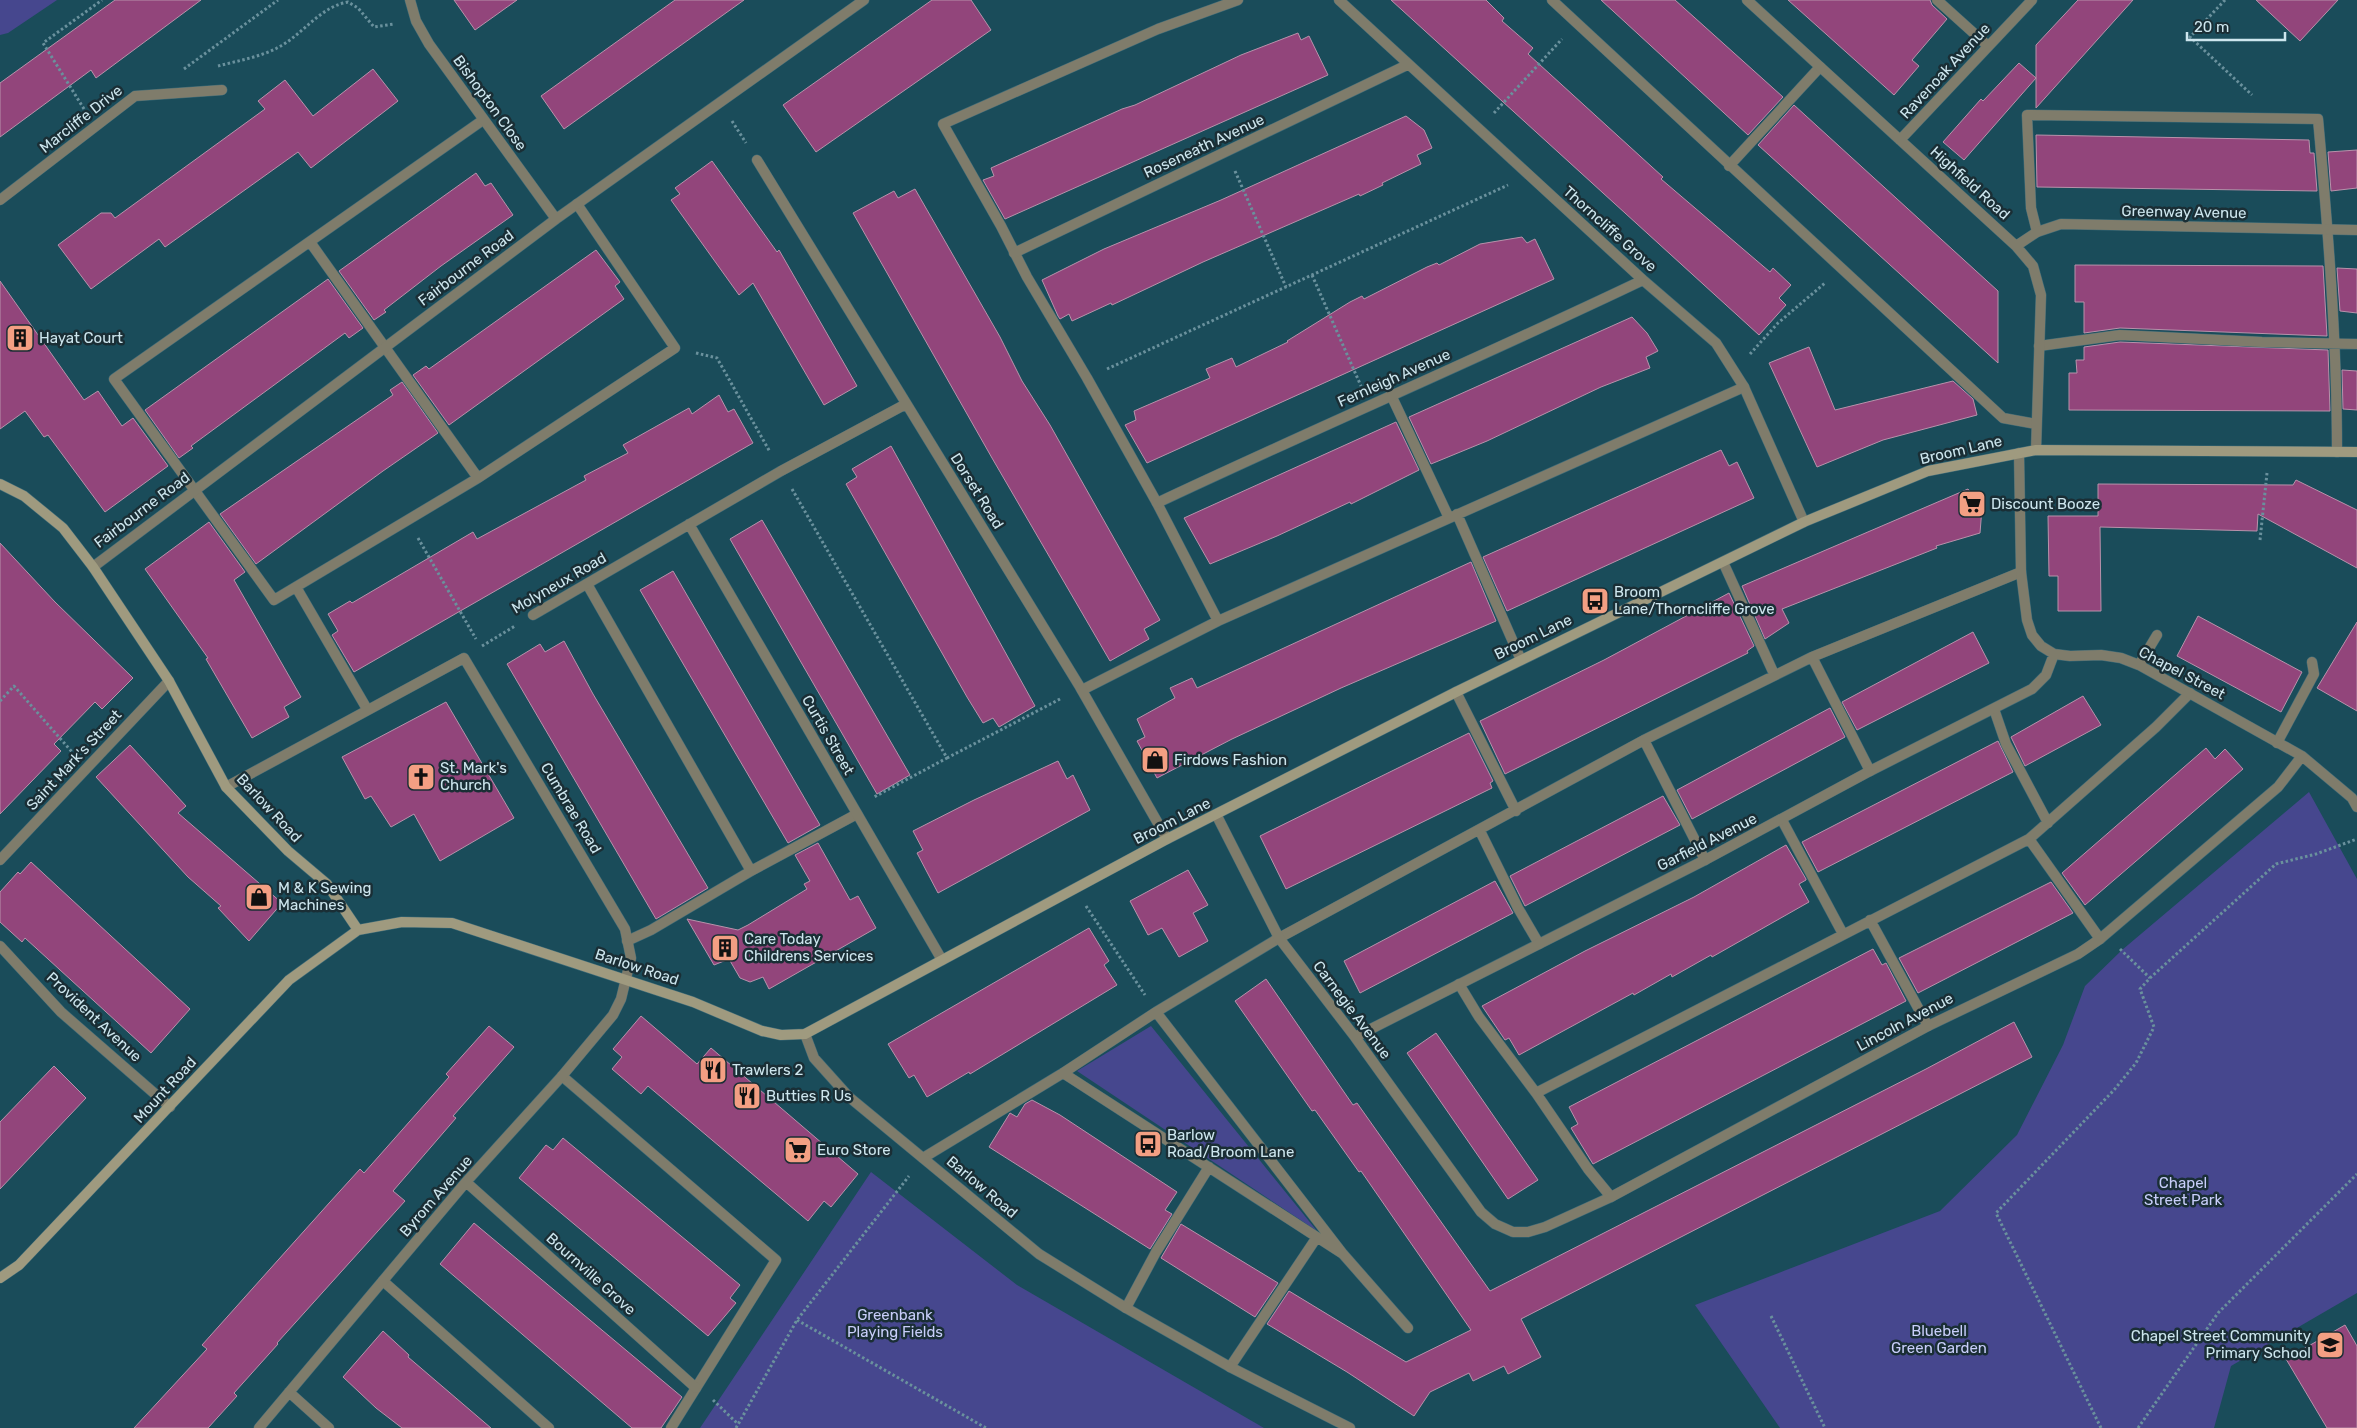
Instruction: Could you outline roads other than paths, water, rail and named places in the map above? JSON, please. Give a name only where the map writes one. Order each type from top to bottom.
[{"type":"main road","name":"Broom Lane","points":[[805,1034],[1167,839],[1217,816],[1456,692],[1804,522],[1928,471],[2036,450],[2357,452]]},
{"type":"main road","name":"Barlow Road","points":[[0,484],[24,496],[63,528],[93,567],[169,681],[226,787],[288,851],[327,884],[358,930],[402,922],[452,923],[693,1002],[762,1031],[781,1034],[805,1034]]},
{"type":"main road","name":"Mount Road","points":[[0,1278],[19,1265],[289,980],[358,930]]},
{"type":"street","name":"Bishopton Close","points":[[410,0],[416,22],[429,44],[556,219]]},
{"type":"street","name":"Fairbourne Road","points":[[93,567],[556,219],[864,0]]},
{"type":"street","points":[[1218,621],[1157,503],[1014,253],[1001,226],[943,124],[1158,30],[1238,0]]},
{"type":"street","name":"Thorncliffe Grove","points":[[1339,0],[1407,65],[1716,344],[1744,387],[1804,522]]},
{"type":"street","points":[[1552,0],[2004,418],[2036,424]]},
{"type":"street","name":"Highfield Road","points":[[1747,0],[2016,246],[2033,266],[2041,295],[2036,450]]},
{"type":"street","points":[[1937,0],[1988,46]]},
{"type":"street","name":"Ravenoak Avenue","points":[[1900,140],[2032,0]]},
{"type":"street","name":"Roseneath Avenue","points":[[1014,253],[1407,65]]},
{"type":"street","points":[[1730,166],[1820,68]]},
{"type":"street","name":"Marcliffe Drive","points":[[0,200],[135,96],[222,90]]},
{"type":"street","points":[[2037,232],[2031,208],[2027,115],[2318,119],[2335,343],[2337,452]]},
{"type":"street","points":[[483,120],[114,379],[274,600],[478,478],[676,348],[577,204]]},
{"type":"street","name":"Dorset Road","points":[[757,160],[1081,688],[1167,839]]},
{"type":"street","name":"Greenway Avenue","points":[[2016,246],[2037,232],[2061,224],[2328,231],[2357,230]]},
{"type":"street","points":[[310,242],[478,478]]},
{"type":"street","name":"Fernleigh Avenue","points":[[1157,503],[1391,395],[1526,336],[1643,280]]},
{"type":"street","points":[[2039,346],[2120,335],[2262,342],[2357,344]]},
{"type":"street","points":[[1081,688],[1218,621],[1744,387]]},
{"type":"street","points":[[1391,395],[1453,516],[1521,660]]},
{"type":"street","name":"Molyneux Road","points":[[533,615],[781,471],[906,404]]},
{"type":"street","points":[[2019,453],[2020,572],[2027,620],[2032,635],[2041,646],[2054,654]]},
{"type":"street","name":"Curtis Street","points":[[689,524],[942,960]]},
{"type":"street","points":[[1723,562],[1774,674]]},
{"type":"street","points":[[923,1158],[1063,1073],[1156,1012],[1279,938],[1480,831],[1644,740],[1812,656],[2020,572]]},
{"type":"street","points":[[587,584],[751,871]]},
{"type":"street","points":[[226,787],[367,709],[296,587]]},
{"type":"street","points":[[2140,665],[2156,634]]},
{"type":"street","name":"Chapel Street","points":[[2054,654],[2070,656],[2101,655],[2121,658],[2140,665],[2302,756],[2355,800]]},
{"type":"street","name":"Garfield Avenue","points":[[1355,1037],[1705,860],[1870,771],[2032,689],[2046,675],[2054,654]]},
{"type":"street","points":[[1812,656],[1870,771]]},
{"type":"street","name":"Cumbrae Road","points":[[367,709],[464,658],[625,929],[631,958],[626,979]]},
{"type":"street","points":[[2277,743],[2314,674],[2312,662]]},
{"type":"street","name":"Saint Mark's Street","points":[[0,860],[169,681]]},
{"type":"street","points":[[1456,692],[1516,811]]},
{"type":"street","points":[[1536,1093],[2029,839],[2156,727],[2190,693]]},
{"type":"street","points":[[1994,709],[2006,744],[2048,823]]},
{"type":"street","points":[[1644,740],[1705,860]]},
{"type":"street","name":"Lincoln Avenue","points":[[1481,1212],[1496,1224],[1513,1232],[1528,1232],[1545,1227],[1611,1196],[1928,1026],[2078,954],[2100,940],[2278,787],[2302,756]]},
{"type":"street","points":[[627,941],[651,930],[855,811]]},
{"type":"street","name":"Carnegie Avenue","points":[[1217,816],[1279,938],[1355,1037],[1481,1212]]},
{"type":"street","points":[[1782,820],[1843,934]]},
{"type":"street","points":[[1480,831],[1518,908],[1539,944]]},
{"type":"street","points":[[2029,839],[2100,940]]},
{"type":"street","points":[[1870,920],[1928,1026]]},
{"type":"street","name":"Provident Avenue","points":[[0,946],[61,1012],[170,1107]]},
{"type":"street","name":"Byrom Avenue","points":[[259,1428],[466,1182],[562,1076],[613,1015],[621,999],[626,979]]},
{"type":"street","points":[[1459,984],[1479,1017],[1536,1093],[1588,1169],[1611,1196]]},
{"type":"street","points":[[1156,1012],[1343,1254],[1408,1328]]},
{"type":"street","name":"Barlow Road","points":[[805,1034],[814,1058],[849,1097],[1038,1254],[1126,1308],[1230,1367],[1350,1428]]},
{"type":"street","points":[[1063,1073],[1343,1254]]},
{"type":"street","points":[[562,1076],[776,1260],[671,1428]]},
{"type":"street","points":[[1126,1308],[1156,1252],[1209,1167]]},
{"type":"street","name":"Bournville Grove","points":[[466,1182],[696,1388]]},
{"type":"street","points":[[1230,1367],[1317,1237]]},
{"type":"street","points":[[383,1281],[549,1428]]},
{"type":"street","points":[[289,1392],[329,1428]]},
{"type":"place","name":"Hayat Court","points":[[20,338]]},
{"type":"place","name":"Discount Booze","points":[[1972,504]]},
{"type":"place","name":"Broom Lane/Thorncliffe Grove","points":[[1595,601]]},
{"type":"place","name":"Firdows Fashion","points":[[1155,760]]},
{"type":"place","name":"St. Mark's Church","points":[[421,777]]},
{"type":"place","name":"M & K Sewing Machines","points":[[259,897]]},
{"type":"place","name":"Care Today Childrens Services","points":[[725,948]]},
{"type":"place","name":"Trawlers 2","points":[[713,1070]]},
{"type":"place","name":"Butties R Us","points":[[747,1096]]},
{"type":"place","name":"Barlow Road/Broom Lane","points":[[1148,1144]]},
{"type":"place","name":"Euro Store","points":[[798,1150]]},
{"type":"place","name":"Chapel Street Community Primary School","points":[[2330,1345]]},
{"type":"park label","name":"Chapel Street Park","points":[[2183,1192]]},
{"type":"park label","name":"Greenbank Playing Fields","points":[[895,1324]]},
{"type":"park label","name":"Bluebell Green Garden","points":[[1939,1340]]}]
